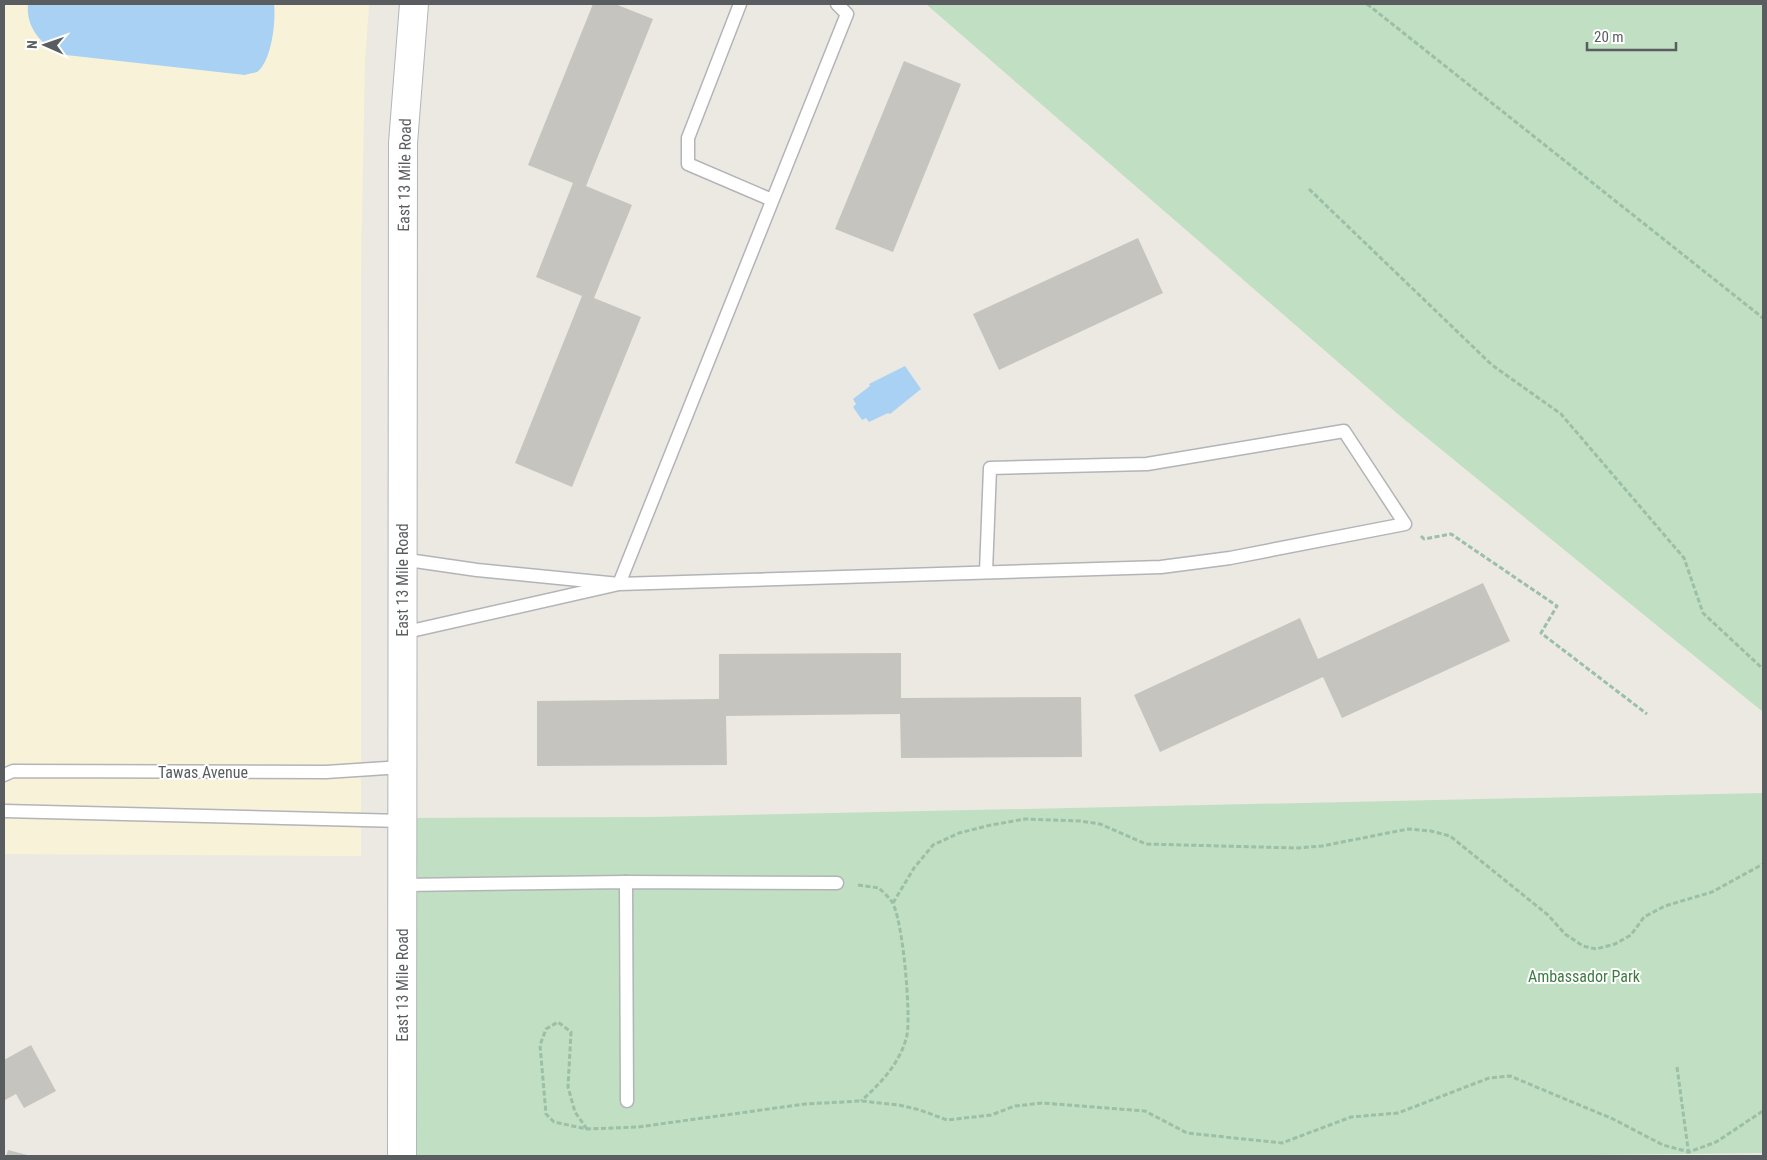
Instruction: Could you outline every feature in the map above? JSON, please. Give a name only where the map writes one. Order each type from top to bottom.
[{"type":"main road","name":"East 13 Mile Road","points":[[402,1156],[401,559],[403,143],[414,4]]},
{"type":"lane","points":[[740,4],[688,138],[688,164],[772,200]]},
{"type":"lane","points":[[619,584],[847,14],[837,4]]},
{"type":"lane","points":[[401,559],[477,570],[619,584],[1161,567],[1230,558],[1405,524],[1344,431],[1147,464],[990,468],[986,572]]},
{"type":"lane","points":[[402,633],[619,584]]},
{"type":"lane","name":"Tawas Avenue","points":[[4,775],[12,771],[326,772],[402,767]]},
{"type":"lane","points":[[4,811],[402,821]]},
{"type":"lane","points":[[402,885],[626,882],[838,883]]},
{"type":"lane","points":[[626,882],[627,1100]]},
{"type":"path","points":[[1367,4],[1763,318]]},
{"type":"path","points":[[1309,189],[1492,365],[1561,414],[1684,558],[1703,613],[1763,668]]},
{"type":"path","points":[[1405,524],[1424,539],[1451,534],[1557,606],[1541,633],[1647,714]]},
{"type":"path","points":[[893,903],[914,868],[933,845],[967,831],[1025,819],[1080,821],[1100,824],[1146,844],[1297,848],[1322,846],[1408,829],[1431,831],[1450,836],[1548,915],[1565,934],[1582,946],[1596,949],[1614,944],[1631,935],[1644,917],[1664,906],[1712,892],[1763,864]]},
{"type":"path","points":[[838,883],[879,888],[893,903],[906,970],[907,1035],[899,1056],[883,1082],[861,1101]]},
{"type":"path","points":[[587,1129],[576,1112],[568,1087],[571,1032],[558,1022],[546,1029],[540,1046],[546,1114],[554,1122],[587,1129],[638,1127],[805,1104],[861,1101],[920,1110],[947,1120],[983,1117],[1015,1106],[1042,1103],[1145,1111],[1187,1133],[1282,1143],[1351,1117],[1398,1113],[1489,1078],[1510,1076],[1613,1119],[1663,1145],[1689,1154],[1716,1142],[1763,1111]]},
{"type":"path","points":[[1677,1067],[1689,1154]]},
{"type":"shaded area","points":[[4,4],[369,4],[365,62],[361,267],[361,856],[4,854]]},
{"type":"green space","points":[[926,4],[1763,4],[1763,712],[1399,415]]},
{"type":"green space","name":"Ambassador Park","points":[[1763,793],[1763,1153],[1508,1156],[406,1156],[406,818],[652,817]]},
{"type":"water","points":[[28,4],[274,4],[272,40],[262,67],[257,72],[245,75],[57,54],[39,39],[35,33],[29,20]]},
{"type":"water","points":[[905,366],[921,389],[890,414],[888,413],[869,422],[866,418],[862,420],[853,407],[856,404],[853,399],[870,386],[869,384]]},
{"type":"building","points":[[593,4],[615,4],[653,19],[586,186],[632,205],[594,298],[641,317],[572,487],[515,463],[582,296],[536,277],[573,183],[528,165]]},
{"type":"building","points":[[904,61],[961,84],[893,252],[835,229]]},
{"type":"building","points":[[1138,238],[1163,293],[999,370],[973,314]]},
{"type":"building","points":[[1483,583],[1510,641],[1342,718],[1323,677],[1160,752],[1134,695],[1300,618],[1318,659]]},
{"type":"building","points":[[901,653],[901,698],[1081,697],[1082,757],[901,758],[900,714],[726,716],[727,765],[537,766],[537,701],[719,699],[719,654]]},
{"type":"building","points":[[31,1045],[56,1091],[24,1108],[16,1094],[5,1100],[4,1098],[4,1060]]},
{"type":"building","points":[[8,1150],[31,1156],[6,1156]]}]
